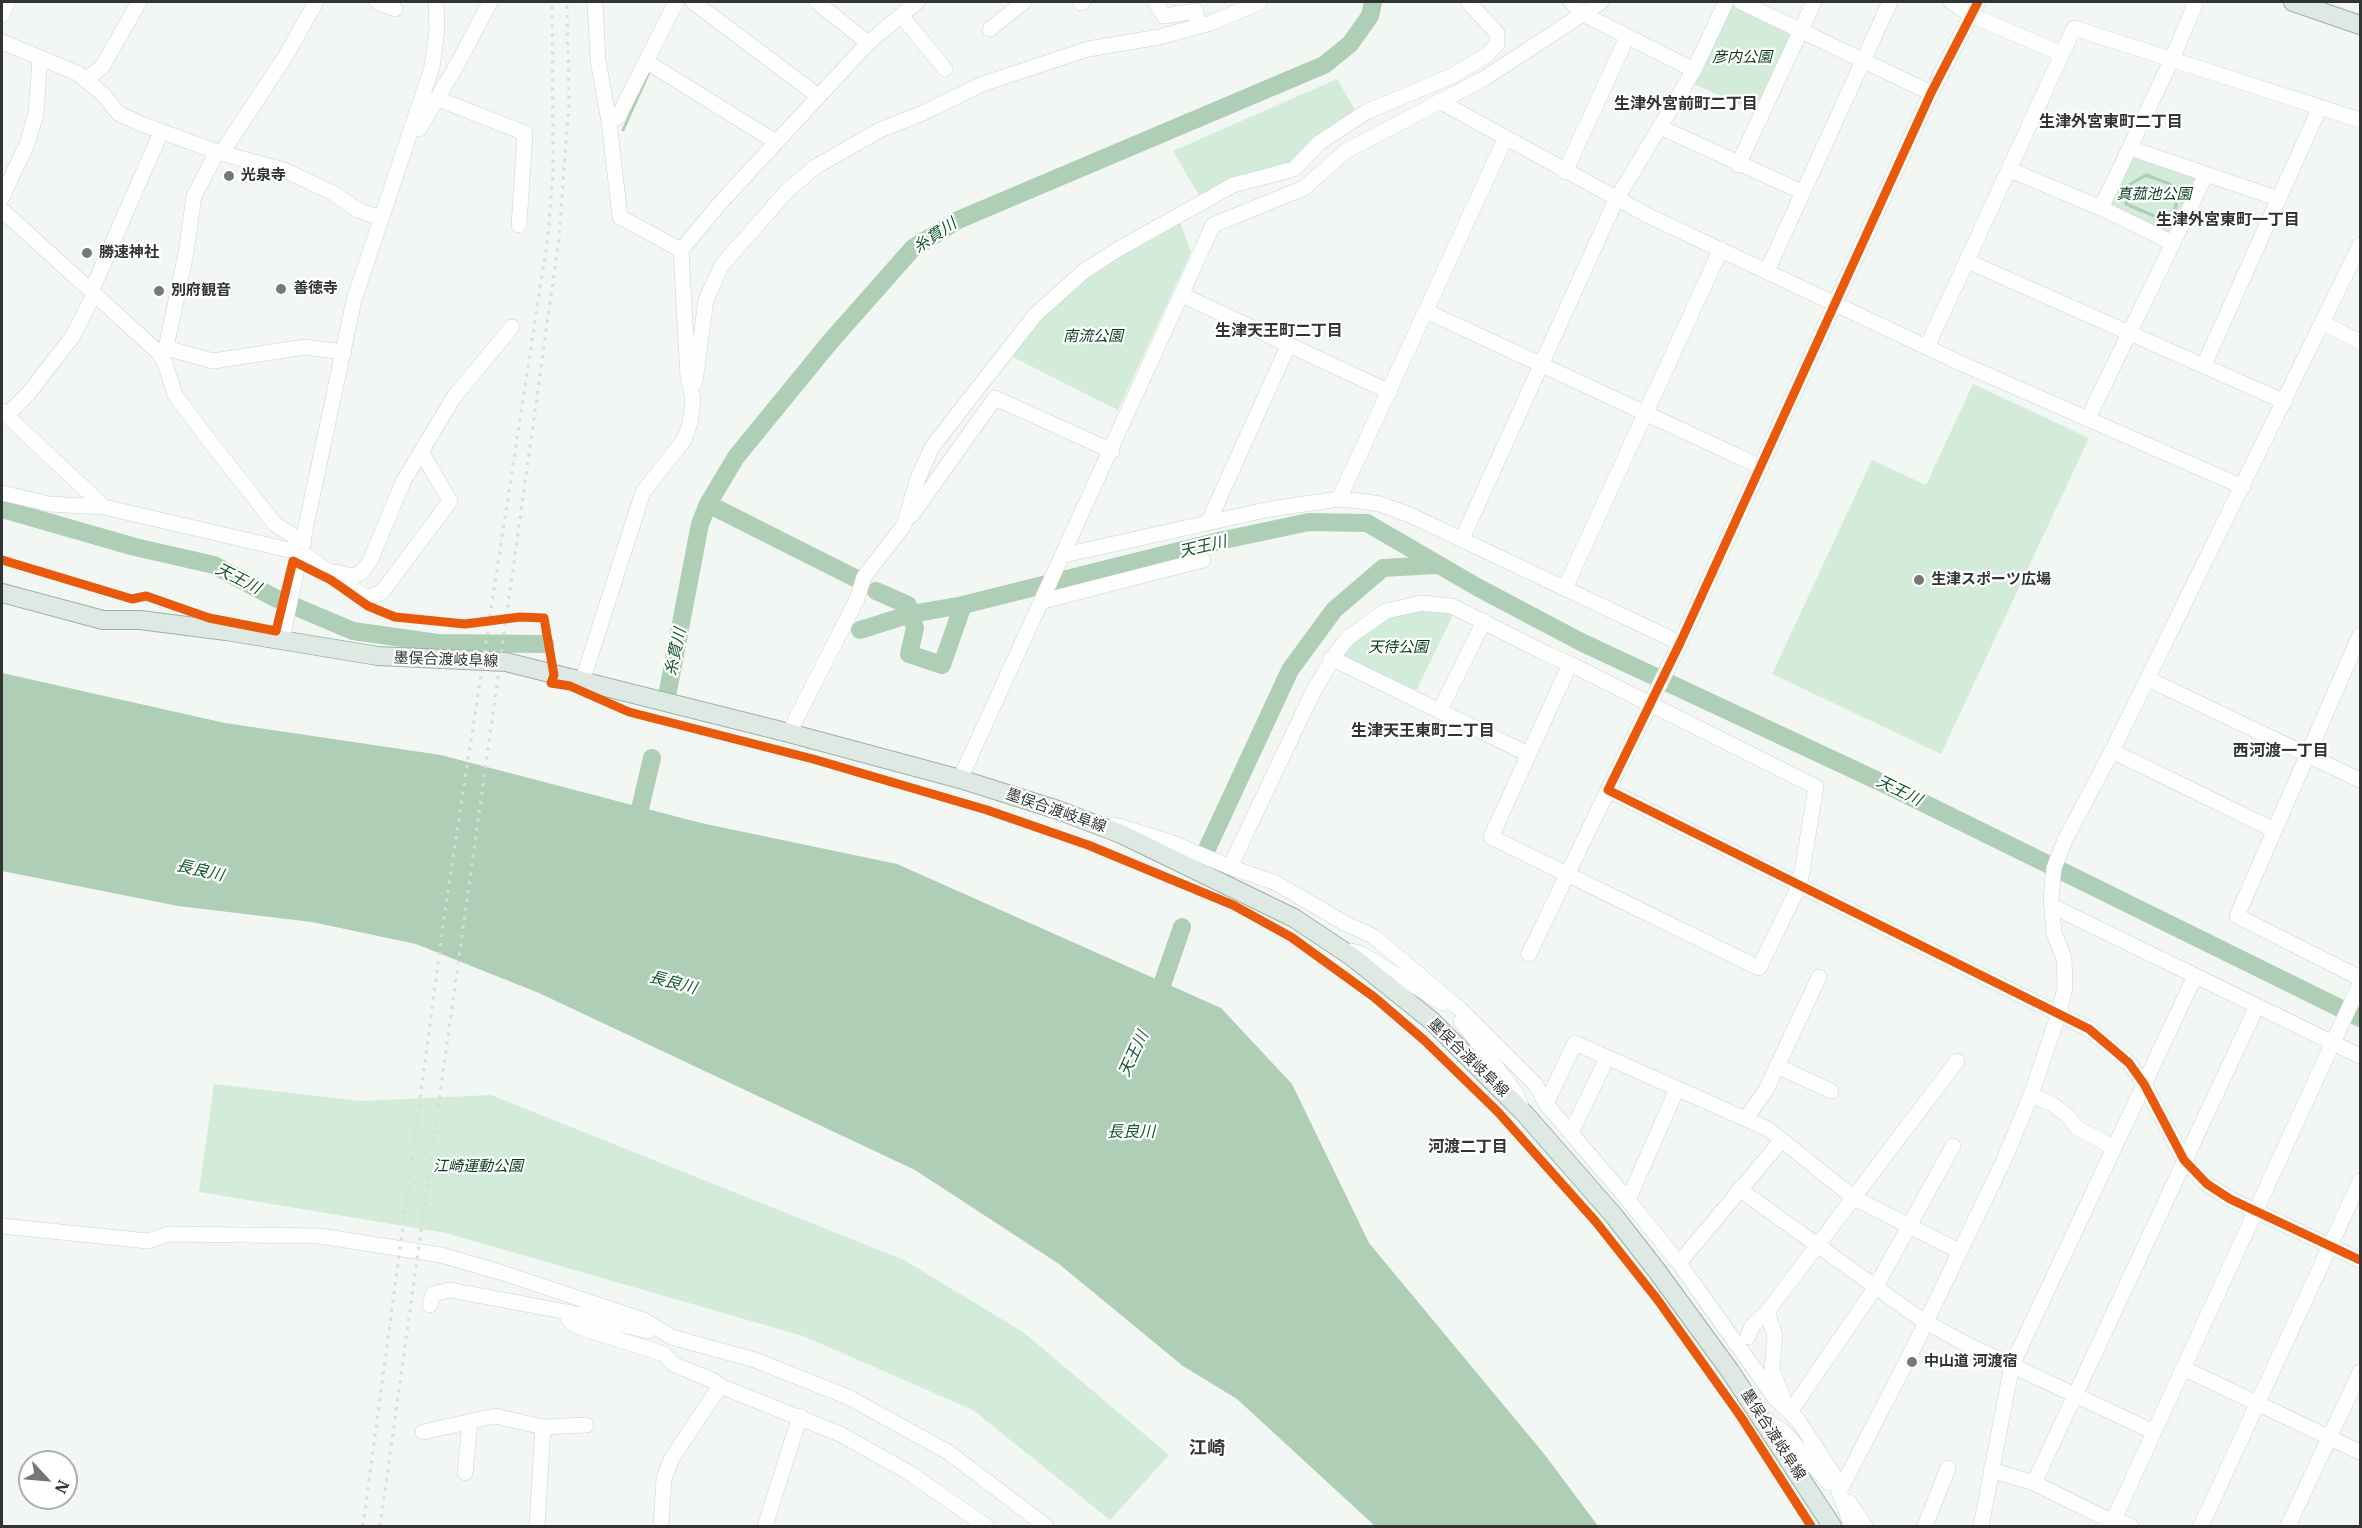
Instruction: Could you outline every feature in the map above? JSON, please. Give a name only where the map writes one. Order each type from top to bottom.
[{"type":"main road","points":[[2294,2],[2361,25]]},
{"type":"main road","points":[[2321,2],[2361,15]]},
{"type":"main road","name":"墨俣合渡岐阜線","points":[[2,593],[103,620],[140,620],[283,637],[378,657],[507,662],[960,779],[1121,834],[1294,918],[1339,948],[1432,1021],[1525,1114],[1615,1216],[1650,1262],[1761,1416],[1832,1527]]},
{"type":"street","points":[[2,15],[7,2]]},
{"type":"street","points":[[86,78],[102,67],[139,2]]},
{"type":"street","points":[[316,2],[285,57],[220,152],[194,196],[186,253],[162,350],[165,363],[175,395],[274,524],[326,569],[367,598],[382,592],[450,501],[422,453]]},
{"type":"street","points":[[377,2],[395,9]]},
{"type":"street","points":[[283,637],[354,300],[432,67],[437,30],[436,2]]},
{"type":"street","points":[[407,146],[438,99],[490,2]]},
{"type":"street","points":[[595,2],[598,60],[609,122],[621,217],[681,250]]},
{"type":"street","points":[[609,122],[618,117],[676,2]]},
{"type":"street","points":[[693,2],[818,96]]},
{"type":"street","points":[[817,2],[868,42]]},
{"type":"street","points":[[693,399],[688,377],[681,250],[776,141],[868,42],[917,2]]},
{"type":"street","points":[[990,29],[1024,2]]},
{"type":"street","points":[[1155,2],[1164,16],[1196,11],[1198,26]]},
{"type":"street","points":[[582,682],[643,492],[684,440],[690,423],[706,300],[723,265],[771,208],[815,167],[863,138],[982,84],[1088,49],[1159,37],[1198,26],[1237,14],[1260,2]]},
{"type":"street","points":[[904,525],[917,481],[932,447],[1022,330],[1083,272],[1114,251],[1233,185],[1294,169],[1319,143],[1366,112],[1454,75],[1488,54],[1498,39],[1497,33],[1468,2]]},
{"type":"street","points":[[1571,2],[1583,14],[1694,70]]},
{"type":"street","points":[[960,779],[1112,451],[1213,225],[1304,188],[1346,151],[1485,78],[1601,2]]},
{"type":"street","points":[[1462,539],[1539,365],[1616,200],[1694,70],[1726,2]]},
{"type":"street","points":[[1741,2],[1931,93]]},
{"type":"street","points":[[1738,165],[1814,2]]},
{"type":"street","points":[[1767,271],[1890,2]]},
{"type":"street","points":[[1951,2],[1974,8],[2062,54]]},
{"type":"street","points":[[2101,208],[2172,59],[2196,2]]},
{"type":"street","points":[[1529,954],[1679,646],[1931,93],[1974,8]]},
{"type":"street","points":[[901,15],[945,69]]},
{"type":"street","points":[[1928,347],[2074,28],[2361,120]]},
{"type":"street","points":[[1565,172],[1627,37]]},
{"type":"street","points":[[2,42],[86,78],[118,113],[161,132],[312,182],[358,210],[381,218]]},
{"type":"street","points":[[1454,75],[1466,73],[1504,56],[1510,61]]},
{"type":"street","points":[[4,187],[27,144],[36,114],[40,58]]},
{"type":"street","points":[[646,62],[776,141]]},
{"type":"street","points":[[438,99],[525,133],[519,225]]},
{"type":"street","points":[[1439,101],[1616,200],[1928,347],[2243,487]]},
{"type":"street","points":[[2204,365],[2320,107]]},
{"type":"street","points":[[1660,127],[1738,165],[1802,192]]},
{"type":"street","points":[[104,507],[4,413],[27,394],[73,336],[161,132]]},
{"type":"street","points":[[1339,499],[1505,139]]},
{"type":"street","points":[[2130,148],[2279,199]]},
{"type":"street","points":[[2010,170],[2101,208],[2173,243]]},
{"type":"street","points":[[2088,418],[2206,174]]},
{"type":"street","points":[[2,210],[92,293],[162,350],[213,361],[305,348],[344,352]]},
{"type":"street","points":[[1841,1489],[2003,1162],[2031,1095],[2066,987],[2064,958],[2054,933],[2051,902],[2054,868],[2065,840],[2148,679],[2361,245]]},
{"type":"street","points":[[1565,588],[1721,249]]},
{"type":"street","points":[[1967,261],[2285,402]]},
{"type":"street","points":[[1182,295],[1390,392]]},
{"type":"street","points":[[1426,311],[1761,467]]},
{"type":"street","points":[[2323,323],[2361,342]]},
{"type":"street","points":[[326,569],[351,576],[361,573],[370,561],[404,480],[454,397],[512,327]]},
{"type":"street","points":[[1208,523],[1288,346]]},
{"type":"street","points":[[789,733],[856,599],[864,577],[995,398],[1112,451]]},
{"type":"street","points":[[2,493],[49,504],[104,507],[303,548]]},
{"type":"street","points":[[1063,558],[1270,509],[1339,499],[1380,504],[1462,539],[1679,646]]},
{"type":"street","points":[[1045,597],[1203,560]]},
{"type":"street","points":[[1230,867],[1331,658],[1349,637],[1375,617],[1403,606],[1437,603],[1452,606],[1652,702],[1816,787],[1800,884],[1759,968],[1491,837],[1570,664]]},
{"type":"street","points":[[1440,710],[1484,621]]},
{"type":"street","points":[[2113,1522],[2360,985],[2236,916],[2306,754],[2361,635]]},
{"type":"street","points":[[1331,658],[1528,754]]},
{"type":"street","points":[[2148,679],[2361,780]]},
{"type":"street","points":[[2112,751],[2274,830]]},
{"type":"street","points":[[1608,790],[2089,1029],[2129,1063],[2144,1084],[2184,1160],[2207,1184],[2256,1212],[2361,1260]]},
{"type":"street","points":[[1088,822],[1119,826],[1149,835],[1276,883],[1346,924],[1373,936],[1454,1004],[1535,1084],[1546,1104],[1679,1263],[1775,1398],[1788,1410]]},
{"type":"street","points":[[2051,902],[2257,1006],[2335,1038],[2361,1056]]},
{"type":"street","points":[[1339,948],[1361,954],[1443,1003],[1454,1004]]},
{"type":"street","points":[[1981,1527],[2012,1365],[2195,976]]},
{"type":"street","points":[[1746,1118],[1766,1090],[1819,977]]},
{"type":"street","points":[[1454,1004],[1457,1016],[1516,1094],[1525,1114]]},
{"type":"street","points":[[2034,1483],[2257,1006]]},
{"type":"street","points":[[1546,1104],[1575,1043],[1746,1118],[1768,1130],[1854,1198],[1959,1251]]},
{"type":"street","points":[[1571,1133],[1607,1058]]},
{"type":"street","points":[[1748,1338],[1752,1326],[1767,1312],[1957,1061]]},
{"type":"street","points":[[1778,1066],[1831,1091]]},
{"type":"street","points":[[1628,1200],[1677,1089]]},
{"type":"street","points":[[2031,1095],[2052,1104],[2068,1116],[2077,1128],[2113,1147]]},
{"type":"street","points":[[1679,1263],[1781,1141]]},
{"type":"street","points":[[1788,1410],[1875,1288],[1953,1146]]},
{"type":"street","points":[[2201,1527],[2361,1181]]},
{"type":"street","points":[[1739,1189],[1875,1288],[1926,1321],[1966,1344],[2154,1432]]},
{"type":"street","points":[[2,1226],[148,1241],[168,1234],[320,1236],[362,1241],[441,1255],[500,1272],[644,1320],[671,1337]]},
{"type":"street","points":[[430,1305],[433,1294],[450,1290],[569,1312],[755,1360],[848,1397],[948,1452],[1046,1527]]},
{"type":"street","points":[[569,1312],[568,1319],[576,1326],[664,1354],[673,1364],[714,1381],[720,1386],[800,1416],[840,1434],[898,1465],[986,1527]]},
{"type":"street","points":[[1767,1312],[1775,1335],[1772,1370],[1788,1410],[1865,1527]]},
{"type":"street","points":[[2185,1369],[2361,1452]]},
{"type":"street","points":[[2288,1527],[2361,1372]]},
{"type":"street","points":[[662,1527],[664,1478],[672,1458],[720,1386]]},
{"type":"street","points":[[423,1432],[495,1416],[543,1427],[586,1425]]},
{"type":"street","points":[[765,1527],[800,1416]]},
{"type":"street","points":[[1761,1416],[1785,1433],[1841,1489],[1852,1527]]},
{"type":"street","points":[[465,1473],[471,1421]]},
{"type":"street","points":[[537,1527],[543,1427]]},
{"type":"street","points":[[1925,1527],[1947,1468]]},
{"type":"street","points":[[1991,1470],[2034,1483],[2113,1522],[2132,1527]]},
{"type":"green space","name":"彦内公園","points":[[1729,3],[1793,33],[1756,112],[1692,83]]},
{"type":"green space","points":[[1337,79],[1357,113],[1296,163],[1201,199],[1173,151]]},
{"type":"green space","name":"真菰池公園","points":[[2134,153],[2202,178],[2174,239],[2107,210]]},
{"type":"green space","name":"南流公園","points":[[1179,219],[1191,252],[1118,410],[1009,355],[1027,328],[1083,276]]},
{"type":"green space","name":"生津スポーツ広場","points":[[1973,384],[2089,438],[1941,754],[1772,674],[1872,460],[1926,485]]},
{"type":"green space","name":"天待公園","points":[[1418,609],[1455,611],[1415,693],[1340,656],[1354,641],[1394,612]]},
{"type":"green space","name":"江崎運動公園","points":[[214,1084],[360,1101],[491,1095],[904,1260],[1023,1332],[1169,1455],[1110,1520],[973,1410],[803,1336],[446,1233],[199,1192]]},
{"type":"water","name":"長良川","points":[[2,673],[225,723],[441,755],[701,823],[897,864],[1221,1008],[1292,1084],[1369,1243],[1545,1455],[1598,1526],[1375,1526],[1237,1399],[1183,1366],[1059,1264],[915,1170],[539,993],[416,944],[312,922],[178,906],[2,871]]},
{"type":"waterway","name":"糸貫川","points":[[668,691],[700,524],[708,504],[736,457],[830,342],[913,248],[958,220],[1324,65],[1350,44],[1370,16],[1373,2]]},
{"type":"waterway","points":[[623,130],[650,70]]},
{"type":"waterway","points":[[2146,175],[2170,184],[2177,198],[2175,210],[2166,221],[2126,204],[2129,185],[2146,175]]},
{"type":"waterway","points":[[708,504],[855,578]]},
{"type":"waterway","name":"天王川","points":[[2,509],[135,547],[214,565],[275,598],[353,631],[438,643],[545,644]]},
{"type":"waterway","name":"天王川","points":[[860,630],[911,614],[963,605],[1219,541],[1309,522],[1367,523],[1477,587],[1581,642],[1891,787],[2360,1018]]},
{"type":"waterway","name":"天王川","points":[[1206,851],[1290,670],[1334,610],[1383,568],[1436,565]]},
{"type":"waterway","name":"天王川","points":[[876,591],[908,605],[915,628],[909,654],[942,665],[963,605]]},
{"type":"waterway","name":"糸貫川","points":[[635,830],[652,758]]},
{"type":"waterway","name":"天王川","points":[[1155,1005],[1182,927]]},
{"type":"railway","points":[[363,1526],[446,904],[548,236],[553,172],[552,2]]},
{"type":"railway","points":[[380,1526],[559,238],[569,103],[567,2]]},
{"type":"cycle path","points":[[1978,2],[1931,93],[1680,643],[1608,790],[2089,1029],[2129,1063],[2144,1084],[2184,1160],[2207,1184],[2230,1199],[2360,1260]]},
{"type":"cycle path","points":[[2,560],[132,599],[146,596],[209,618],[276,631],[293,561],[331,580],[368,606],[395,617],[465,624],[520,617],[544,618],[554,675],[551,683],[570,686],[629,712],[813,759],[987,810],[1088,845],[1233,905],[1291,937],[1374,997],[1424,1040],[1498,1112],[1596,1222],[1657,1299],[1741,1417],[1811,1526]]},
{"type":"place","name":"光泉寺","points":[[229,176]]},
{"type":"place","name":"勝速神社","points":[[87,253]]},
{"type":"place","name":"善徳寺","points":[[281,289]]},
{"type":"place","name":"別府観音","points":[[159,291]]},
{"type":"place","name":"生津スポーツ広場","points":[[1919,580]]},
{"type":"place","name":"中山道 河渡宿","points":[[1912,1362]]},
{"type":"district","name":"生津外宮前町二丁目","points":[[1686,104]]},
{"type":"district","name":"生津外宮東町二丁目","points":[[2111,122]]},
{"type":"district","name":"生津外宮東町一丁目","points":[[2228,220]]},
{"type":"district","name":"生津天王町二丁目","points":[[1279,331]]},
{"type":"district","name":"生津天王東町二丁目","points":[[1423,731]]},
{"type":"district","name":"西河渡一丁目","points":[[2281,751]]},
{"type":"district","name":"河渡二丁目","points":[[1468,1147]]},
{"type":"district","name":"江崎","points":[[1207,1449]]}]
